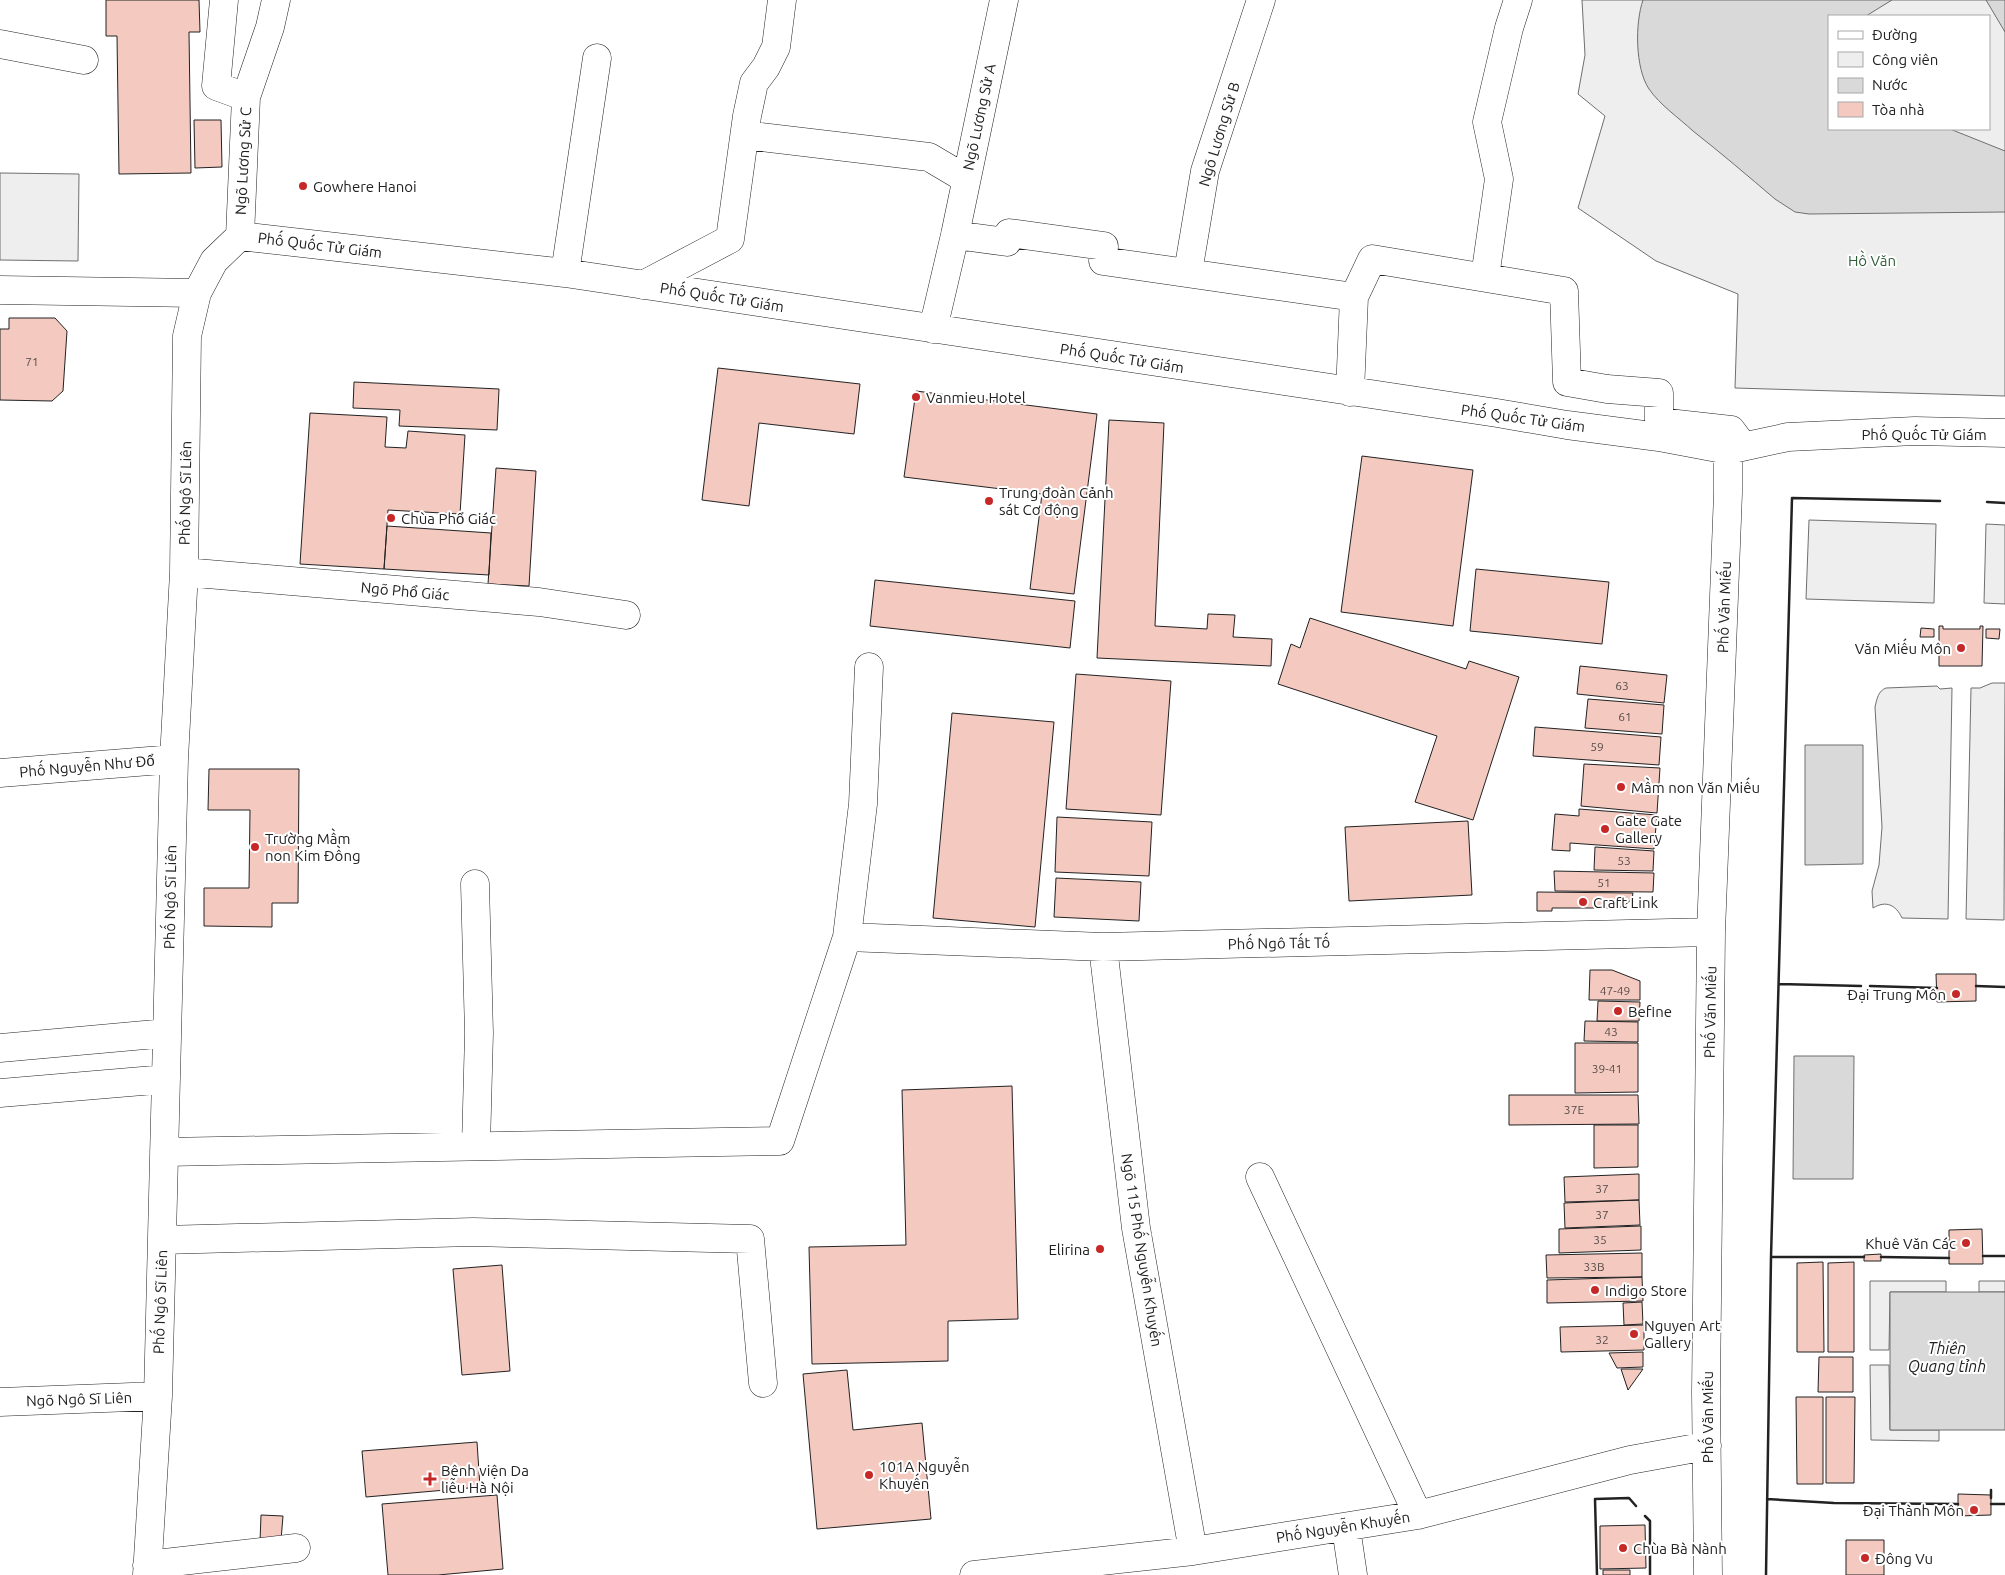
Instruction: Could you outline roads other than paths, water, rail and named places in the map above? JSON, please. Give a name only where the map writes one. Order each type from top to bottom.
[{"type":"street","points":[[224,0],[216,86],[246,97]]},
{"type":"street","name":"Ngõ Lương Sử C","points":[[240,236],[246,97],[270,27],[276,0]]},
{"type":"street","points":[[643,285],[730,239],[754,83],[766,67],[776,46],[782,0]]},
{"type":"street","name":"Ngõ Lương Sử A","points":[[933,329],[955,235],[1004,0]]},
{"type":"street","name":"Ngõ Lương Sử B","points":[[1188,272],[1205,171],[1261,0]]},
{"type":"street","points":[[1485,277],[1499,179],[1487,122],[1509,28],[1518,0]]},
{"type":"street","points":[[0,44],[84,60]]},
{"type":"street","points":[[565,273],[597,58]]},
{"type":"street","points":[[745,135],[929,157],[966,179]]},
{"type":"street","points":[[955,235],[1007,242],[1009,233],[1104,246],[1103,261],[1354,297]]},
{"type":"street","name":"Phố Quốc Tử Giám","points":[[240,236],[565,273],[1497,413],[1567,426],[1736,448],[1788,437],[1914,431],[2005,433]]},
{"type":"street","name":"Phố Ngô Sĩ Liên","points":[[147,1570],[158,1396],[174,759],[184,572],[187,336],[197,294],[214,261],[240,236]]},
{"type":"street","points":[[1350,392],[1354,297],[1372,259],[1564,291],[1567,382],[1607,390],[1659,393],[1659,422],[1731,430],[1736,448]]},
{"type":"street","points":[[0,290],[197,294]]},
{"type":"street","name":"Phố Văn Miếu","points":[[1708,1575],[1707,1446],[1711,932],[1728,493],[1736,448]]},
{"type":"street","name":"Ngõ Phổ Giác","points":[[184,572],[539,602],[626,615]]},
{"type":"street","points":[[164,1152],[780,1141],[847,937],[863,804],[869,667]]},
{"type":"street","name":"Phố Nguyễn Như Đổ","points":[[0,773],[174,759]]},
{"type":"street","points":[[475,884],[479,1033],[476,1146]]},
{"type":"street","name":"Phố Ngô Tất Tố","points":[[847,937],[1103,947],[1711,932]]},
{"type":"street","name":"Ngõ 115 Phố Nguyễn Khuyến","points":[[1103,947],[1136,1228],[1193,1551]]},
{"type":"street","points":[[0,1048],[167,1033]]},
{"type":"street","points":[[0,1093],[166,1079]]},
{"type":"street","points":[[1260,1177],[1418,1515]]},
{"type":"street","points":[[162,1240],[473,1232],[750,1239],[762,1383]]},
{"type":"street","name":"Ngõ Ngô Sĩ Liên","points":[[0,1402],[158,1396]]},
{"type":"street","name":"Phố Nguyễn Khuyến","points":[[974,1575],[1193,1551],[1346,1528],[1418,1515],[1630,1460],[1707,1446]]},
{"type":"street","points":[[1346,1528],[1353,1575]]},
{"type":"street","points":[[147,1570],[296,1548]]},
{"type":"water","name":"Hồ Văn","points":[[1643,0],[1892,0],[1868,15],[1828,15],[1828,130],[1952,130],[2005,151],[2005,212],[1809,214],[1795,212],[1775,199],[1653,95],[1644,80],[1639,58],[1638,33]]},
{"type":"water","points":[[1986,0],[2005,0],[2005,32]]},
{"type":"water","points":[[1805,745],[1863,745],[1863,864],[1805,865]]},
{"type":"water","points":[[1794,1056],[1854,1056],[1853,1179],[1793,1179]]},
{"type":"water","name":"Thiên Quang tỉnh","points":[[1890,1292],[2005,1292],[2005,1430],[1890,1430]]},
{"type":"place","name":"Gowhere Hanoi","points":[[303,186]]},
{"type":"place","name":"Vanmieu Hotel","points":[[916,397]]},
{"type":"place","name":"Trung đoàn Cảnh sát Cơ động","points":[[989,501]]},
{"type":"place","name":"Chùa Phổ Giác","points":[[391,518]]},
{"type":"place","name":"Văn Miếu Môn","points":[[1961,648]]},
{"type":"place","name":"Mầm non Văn Miếu","points":[[1621,787]]},
{"type":"place","name":"Gate Gate Gallery","points":[[1605,829]]},
{"type":"place","name":"Trường Mầm non Kim Đồng","points":[[255,847]]},
{"type":"place","name":"Craft Link","points":[[1583,902]]},
{"type":"place","name":"Đại Trung Môn","points":[[1956,994]]},
{"type":"place","name":"Befine","points":[[1618,1011]]},
{"type":"place","name":"Khuê Văn Các","points":[[1966,1243]]},
{"type":"place","name":"Elirina","points":[[1100,1249]]},
{"type":"place","name":"Indigo Store","points":[[1595,1290]]},
{"type":"place","name":"Nguyen Art Gallery","points":[[1634,1334]]},
{"type":"place","name":"101A Nguyễn Khuyến","points":[[869,1475]]},
{"type":"place","name":"Bệnh viện Da liễu Hà Nội","points":[[430,1479]]},
{"type":"place","name":"Đại Thành Môn","points":[[1974,1510]]},
{"type":"place","name":"Chùa Bà Nành","points":[[1623,1548]]},
{"type":"place","name":"Đông Vu","points":[[1865,1558]]}]
